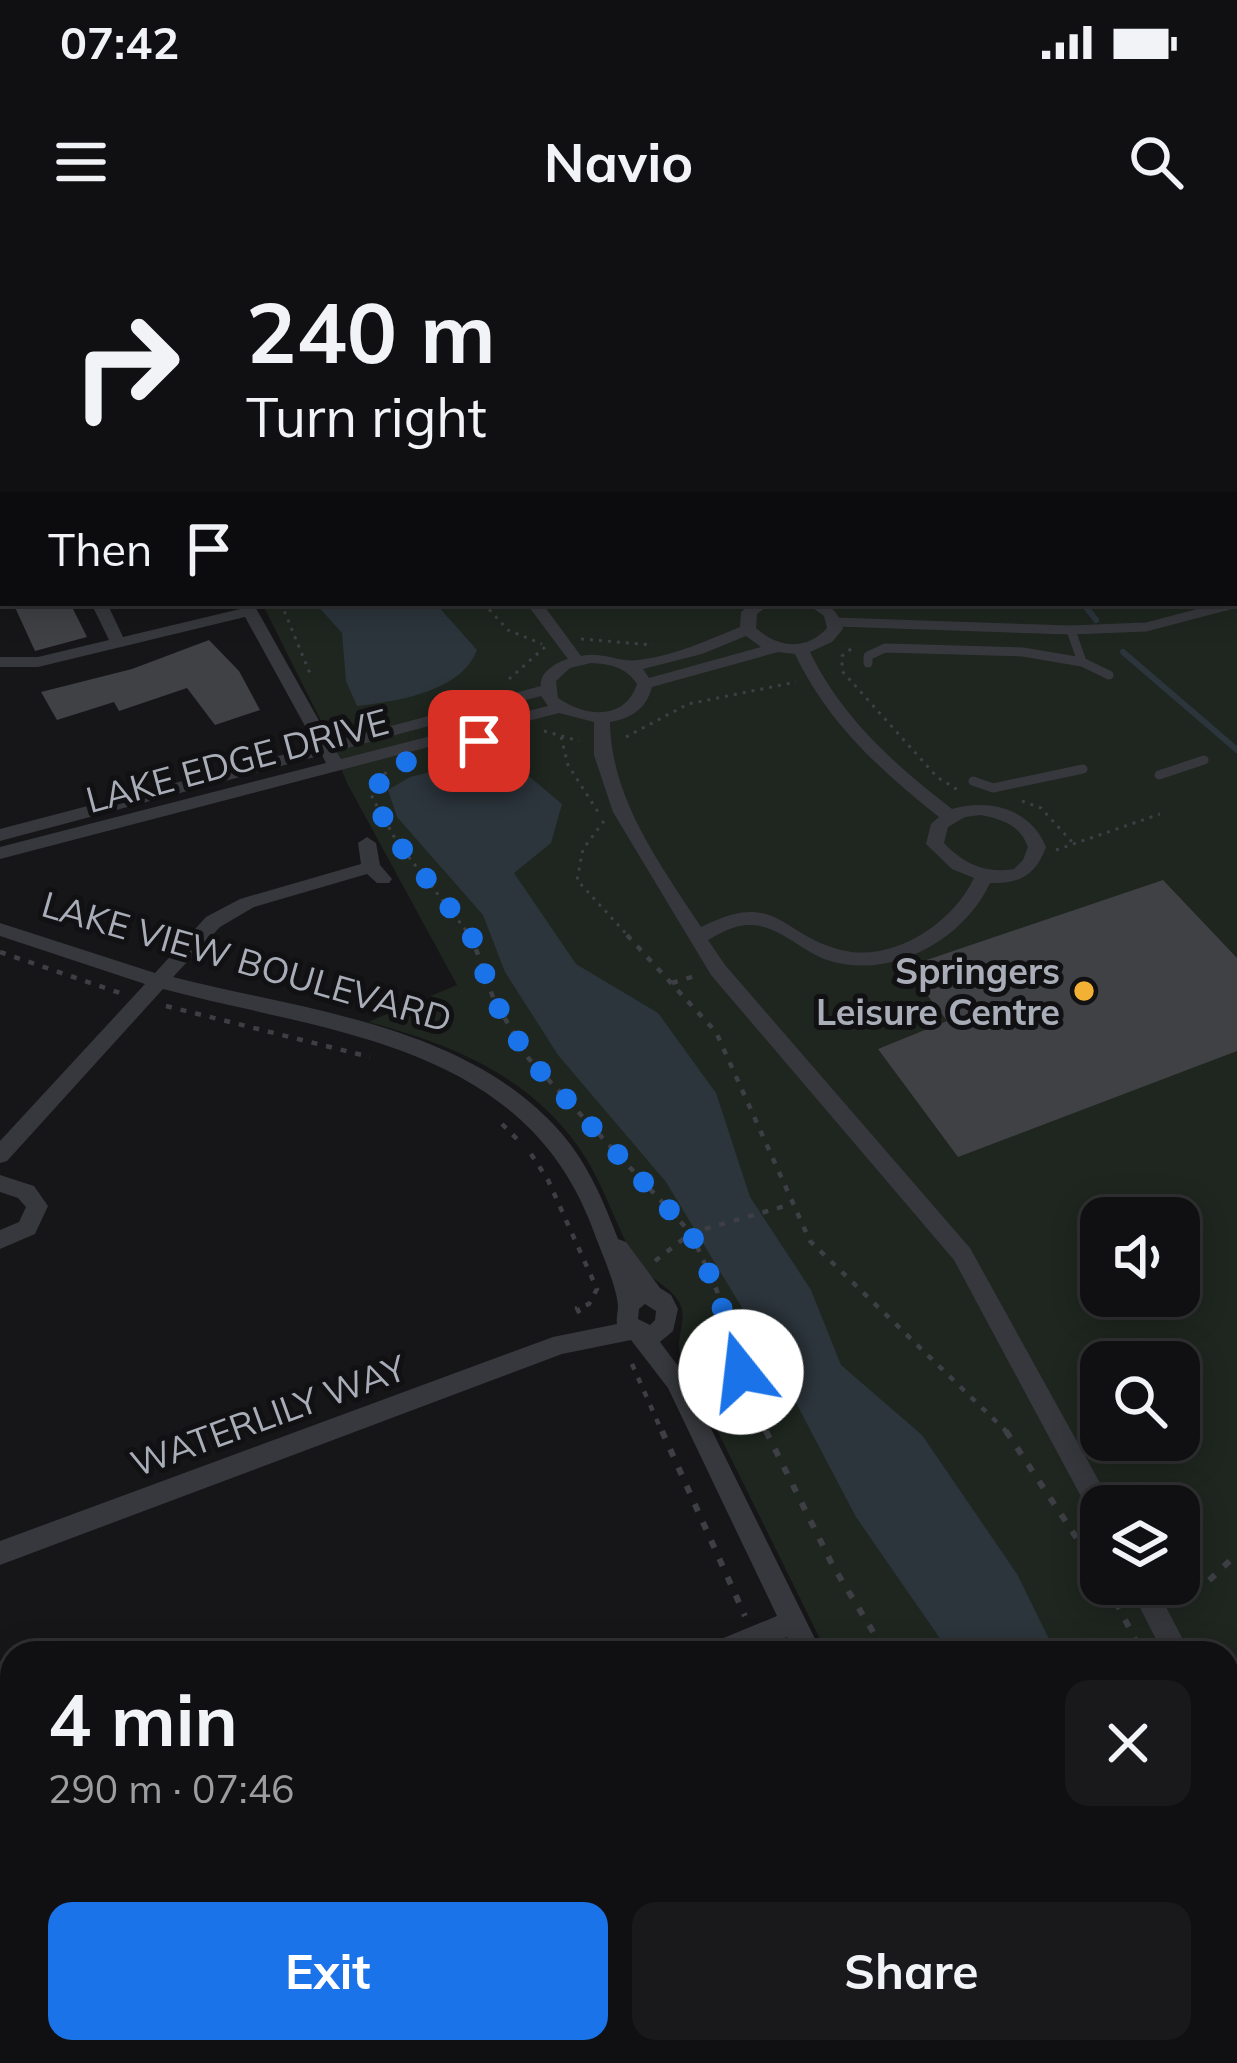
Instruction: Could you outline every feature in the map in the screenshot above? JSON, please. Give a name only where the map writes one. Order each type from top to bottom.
[{"type":"street","points":[[100,606],[118,643]]},
{"type":"street","points":[[536,606],[577,661]]},
{"type":"street","points":[[748,629],[749,612],[758,606]]},
{"type":"street","points":[[645,684],[776,648],[801,649],[824,642],[835,622],[817,606]]},
{"type":"street","points":[[0,662],[38,662],[248,607],[337,768]]},
{"type":"street","points":[[748,629],[776,648]]},
{"type":"street","points":[[645,684],[635,706],[602,717],[559,708],[546,689],[554,672],[577,661],[605,659],[631,667],[695,651],[748,629]]},
{"type":"street","points":[[801,649],[817,678],[877,756],[950,816]]},
{"type":"street","points":[[631,667],[645,684]]},
{"type":"street","name":"LAKE EDGE DRIVE","points":[[0,836],[546,689]]},
{"type":"street","name":"LAKE EDGE DRIVE","points":[[0,853],[559,708]]},
{"type":"street","points":[[602,717],[602,742],[622,812],[718,970],[962,1254],[1088,1485]]},
{"type":"street","points":[[980,809],[1009,816],[1030,828],[1037,847],[1028,867],[1015,874],[984,876],[950,864],[935,844],[940,824],[950,816],[980,809]]},
{"type":"street","points":[[0,1155],[213,922],[236,908],[377,873],[367,843]]},
{"type":"street","points":[[698,937],[729,920],[761,919],[806,945],[846,959],[882,957],[914,947],[955,917],[984,876]]},
{"type":"street","name":"LAKE VIEW BOULEVARD","points":[[0,929],[158,981],[381,1036],[452,1060],[520,1104],[557,1142],[584,1183],[639,1321],[676,1382],[802,1641]]},
{"type":"street","points":[[0,1183],[31,1196],[37,1206],[27,1228],[0,1240]]},
{"type":"street","name":"LAKE VIEW BOULEVARD","points":[[607,1233],[653,1297],[639,1298],[639,1321]]},
{"type":"street","name":"WATERLILY WAY","points":[[561,1344],[586,1329],[639,1321]]},
{"type":"street","name":"WATERLILY WAY","points":[[0,1553],[561,1344],[639,1321]]},
{"type":"street","points":[[1152,1605],[1171,1641]]},
{"type":"street","points":[[746,1641],[792,1622]]},
{"type":"lane","points":[[835,622],[1071,630],[1146,627],[1226,606]]},
{"type":"lane","points":[[1071,630],[1082,662]]},
{"type":"lane","points":[[868,663],[868,656],[885,648],[1023,652],[1082,662],[1109,675]]},
{"type":"lane","points":[[1159,775],[1204,760]]},
{"type":"lane","points":[[973,781],[993,788],[1083,769]]},
{"type":"path","points":[[282,606],[319,691]]},
{"type":"path","points":[[486,606],[508,630],[539,643],[556,646],[562,642]]},
{"type":"path","points":[[878,626],[877,639],[855,645],[842,656],[842,671],[937,777],[966,794]]},
{"type":"path","points":[[543,730],[602,742],[644,730],[688,704],[817,678]]},
{"type":"path","points":[[561,736],[568,765],[604,823],[583,849],[577,880],[716,1032],[810,1241],[1016,1440],[1080,1542]]},
{"type":"path","points":[[380,756],[388,767],[372,797],[397,842],[471,934],[494,1000],[529,1059],[691,1233],[717,1291],[741,1372],[771,1443],[833,1566],[879,1641]]},
{"type":"path","points":[[1004,799],[1041,808],[1072,842]]},
{"type":"path","points":[[0,952],[141,1000],[378,1058]]},
{"type":"path","points":[[495,1117],[530,1152],[548,1180],[597,1289],[589,1304],[577,1308],[586,1329]]},
{"type":"path","points":[[705,1230],[792,1203]]},
{"type":"path","points":[[629,1359],[756,1637]]},
{"type":"path","points":[[1200,1588],[1237,1553]]},
{"type":"path","points":[[1118,1605],[1136,1641]]},
{"type":"shaded area","points":[[264,606],[1237,606],[1237,1641],[821,1641],[681,1357],[680,1304],[635,1260],[594,1172],[567,1132],[519,1087],[491,1069],[432,1042],[368,1022],[457,985],[347,783]]},
{"type":"shaded area","points":[[318,606],[438,606],[477,650],[469,664],[443,685],[357,706],[346,681],[342,633]]},
{"type":"shaded area","points":[[476,761],[519,768],[562,804],[551,843],[514,873],[576,964],[658,1013],[716,1093],[750,1197],[811,1290],[841,1365],[922,1435],[1017,1574],[1050,1641],[942,1641],[856,1517],[773,1359],[666,1182],[558,1055],[505,972],[483,915],[397,817],[388,790],[410,777]]},
{"type":"building","points":[[14,606],[72,606],[87,637],[35,651]]},
{"type":"building","points":[[209,640],[239,671],[260,710],[215,725],[187,688],[119,711],[114,702],[57,720],[41,692],[132,669]]},
{"type":"building","points":[[1163,880],[1237,958],[1237,1051],[958,1157],[878,1049],[947,1021],[906,967]]},
{"type":"waterway","points":[[1085,606],[1096,620]]},
{"type":"waterway","points":[[1123,652],[1237,750]]},
{"type":"place","name":"Springers Leisure Centre","points":[[1084,991]]},
{"type":"route","points":[[479,741],[388,767],[372,797],[397,842],[471,934],[494,1000],[529,1059],[691,1233],[717,1291],[741,1372]]}]
